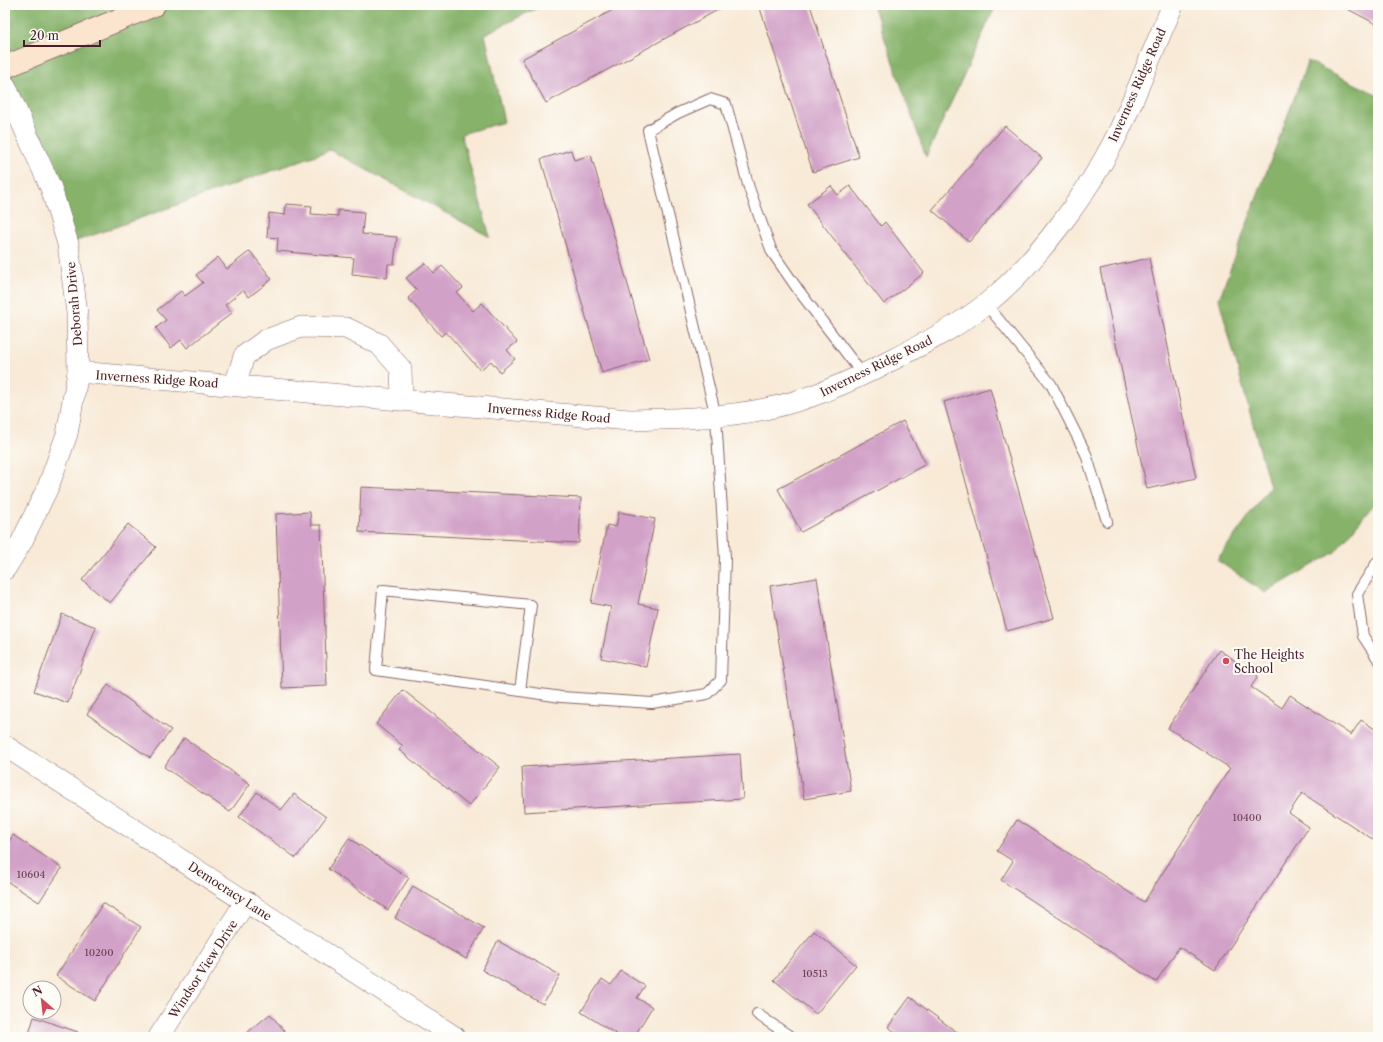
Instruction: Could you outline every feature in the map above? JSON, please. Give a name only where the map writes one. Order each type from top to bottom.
[{"type":"street","points":[[5,67],[154,5]]},
{"type":"street","name":"Inverness Ridge Road","points":[[78,372],[402,399],[629,420],[716,417],[770,408],[822,394],[863,375],[956,325],[986,304],[1006,286],[1053,234],[1091,178],[1118,132],[1173,5]]},
{"type":"street","name":"Deborah Drive","points":[[5,85],[51,188],[68,244],[77,313],[78,372],[67,434],[48,487],[21,543],[5,569]]},
{"type":"street","name":"Inverness Ridge Road","points":[[235,385],[244,356],[266,340],[301,327],[346,328],[379,344],[401,369],[402,399]]},
{"type":"street","name":"Democracy Lane","points":[[5,746],[454,1037]]},
{"type":"street","name":"Windsor View Drive","points":[[159,1037],[246,901]]},
{"type":"lane","points":[[520,691],[531,605],[383,590],[376,670],[561,697],[652,703],[707,694],[721,680],[725,558],[716,417],[648,130],[678,113],[710,99],[726,104],[749,188],[772,252],[799,291],[863,375]]},
{"type":"lane","points":[[986,304],[1050,384],[1086,454],[1107,521]]},
{"type":"lane","points":[[1378,561],[1357,594],[1363,636],[1378,659]]},
{"type":"lane","points":[[757,1014],[792,1037]]},
{"type":"green space","points":[[5,5],[543,5],[485,34],[504,122],[461,134],[490,237],[330,150],[68,244],[5,85]]},
{"type":"green space","points":[[873,5],[996,5],[926,157]]},
{"type":"green space","points":[[1308,61],[1378,95],[1378,499],[1335,552],[1265,593],[1217,560],[1270,487],[1219,299]]},
{"type":"building","points":[[622,5],[727,5],[546,103],[522,59]]},
{"type":"building","points":[[759,5],[810,5],[859,157],[813,172]]},
{"type":"building","points":[[1340,5],[1378,5],[1378,25]]},
{"type":"building","points":[[1005,126],[1042,158],[969,242],[932,210]]},
{"type":"building","points":[[571,150],[574,160],[591,155],[649,359],[602,373],[541,159]]},
{"type":"building","points":[[831,186],[838,195],[850,186],[881,226],[885,222],[924,273],[884,304],[807,204]]},
{"type":"building","points":[[286,204],[312,206],[311,214],[338,216],[338,210],[364,212],[362,234],[397,237],[394,264],[388,264],[387,278],[352,274],[354,258],[277,251],[278,238],[267,237],[269,213],[285,215]]},
{"type":"building","points":[[250,251],[272,279],[249,297],[243,290],[225,305],[232,313],[187,348],[181,340],[171,348],[156,328],[166,320],[157,310],[181,291],[185,296],[203,283],[196,275],[218,257],[227,269]]},
{"type":"building","points":[[1149,258],[1196,478],[1147,489],[1100,269]]},
{"type":"building","points":[[425,263],[434,273],[442,266],[463,288],[457,293],[473,311],[482,303],[517,342],[507,350],[515,359],[500,372],[491,361],[480,370],[446,332],[441,336],[408,298],[417,290],[406,278]]},
{"type":"building","points":[[990,388],[1054,618],[1007,631],[944,402]]},
{"type":"building","points":[[903,421],[926,464],[801,532],[778,489]]},
{"type":"building","points":[[361,487],[581,498],[579,543],[359,532]]},
{"type":"building","points":[[310,512],[311,525],[321,525],[327,686],[282,688],[276,514]]},
{"type":"building","points":[[619,512],[655,519],[638,604],[658,608],[646,667],[601,658],[611,607],[591,603],[607,525],[616,527]]},
{"type":"building","points":[[128,524],[156,547],[110,603],[82,580]]},
{"type":"building","points":[[817,578],[851,791],[804,799],[770,586]]},
{"type":"building","points":[[62,614],[96,627],[68,703],[34,691]]},
{"type":"building","points":[[1219,650],[1258,676],[1251,687],[1282,708],[1290,695],[1351,735],[1361,720],[1378,731],[1378,840],[1377,842],[1302,793],[1289,813],[1309,827],[1215,970],[1179,947],[1156,982],[1001,880],[1013,861],[997,851],[1017,820],[1144,902],[1230,768],[1168,728]]},
{"type":"building","points":[[108,685],[171,730],[150,758],[87,714]]},
{"type":"building","points":[[403,690],[500,767],[469,806],[399,750],[403,746],[376,724]]},
{"type":"building","points":[[184,738],[250,784],[230,812],[164,767]]},
{"type":"building","points":[[740,754],[743,799],[524,812],[522,767]]},
{"type":"building","points":[[257,792],[281,810],[294,794],[326,817],[296,858],[239,817]]},
{"type":"building","points":[[13,835],[62,868],[39,902],[5,880],[5,848]]},
{"type":"building","points":[[349,838],[409,878],[388,910],[328,869]]},
{"type":"building","points":[[413,886],[484,928],[466,959],[395,918]]},
{"type":"building","points":[[103,903],[141,927],[95,1001],[56,976]]},
{"type":"building","points":[[814,931],[856,965],[816,1014],[774,980]]},
{"type":"building","points":[[498,941],[560,975],[543,1004],[482,970]]},
{"type":"building","points":[[621,971],[645,986],[637,998],[652,1007],[634,1037],[621,1037],[581,1012],[602,979],[611,985]]},
{"type":"building","points":[[910,997],[963,1037],[903,1037],[888,1027]]},
{"type":"building","points":[[270,1014],[290,1037],[242,1037]]},
{"type":"building","points":[[33,1020],[43,1020],[78,1032],[76,1037],[28,1037]]},
{"type":"place","name":"The Heights School","points":[[1226,661]]}]
